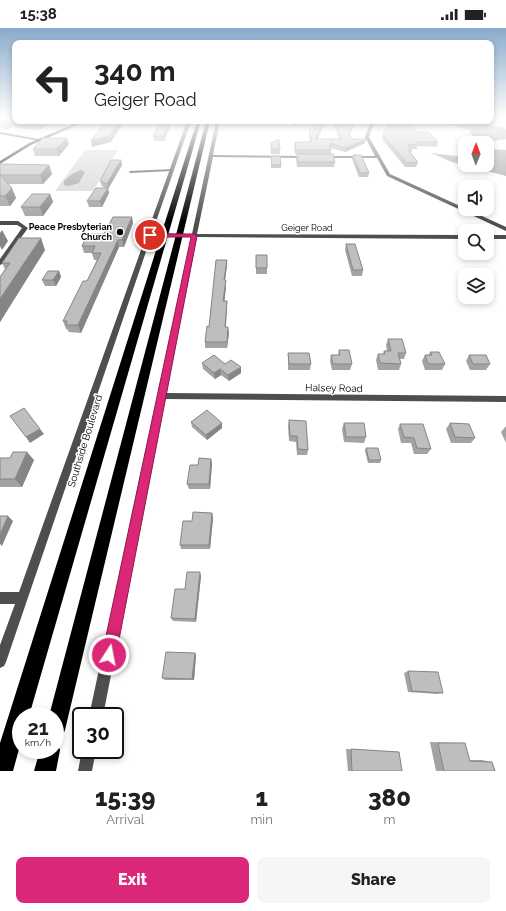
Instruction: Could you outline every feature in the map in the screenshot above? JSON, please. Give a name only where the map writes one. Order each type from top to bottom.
[{"type":"highway","name":"Southside Boulevard","points":[[2,771],[190,153]]},
{"type":"highway","name":"Southside Boulevard","points":[[60,707],[165,235],[196,153]]},
{"type":"highway","points":[[45,771],[48,759]]},
{"type":"street","points":[[0,163],[14,153]]},
{"type":"street","points":[[0,662],[22,598],[165,235],[172,170],[178,153]]},
{"type":"street","points":[[98,707],[212,153]]},
{"type":"street","points":[[376,153],[385,172],[392,178],[506,229]]},
{"type":"street","points":[[211,156],[314,157]]},
{"type":"street","points":[[322,157],[378,157]]},
{"type":"street","points":[[0,223],[18,222],[24,228],[0,263]]},
{"type":"street","name":"Geiger Road","points":[[165,235],[458,237]]},
{"type":"street","points":[[494,237],[506,237]]},
{"type":"street","name":"Halsey Road","points":[[162,396],[506,399]]},
{"type":"street","points":[[0,598],[22,598]]},
{"type":"street","points":[[85,771],[87,759]]},
{"type":"lane","points":[[130,172],[172,170]]},
{"type":"shaded area","points":[[83,153],[116,153],[93,191],[55,191]]},
{"type":"shaded area","points":[[431,153],[458,156],[458,164],[452,162]]},
{"type":"shaded area","points":[[494,153],[506,153],[506,176],[491,172],[494,172]]},
{"type":"shaded area","points":[[81,170],[85,172],[79,183],[69,186],[64,185],[64,181],[72,174]]},
{"type":"building","points":[[398,153],[410,153],[418,162],[407,163]]},
{"type":"building","points":[[297,154],[333,154],[335,162],[298,162]]},
{"type":"building","points":[[353,155],[361,155],[369,173],[360,173]]},
{"type":"building","points":[[271,156],[280,156],[281,165],[272,165]]},
{"type":"building","points":[[111,160],[121,160],[107,184],[100,181]]},
{"type":"building","points":[[0,164],[49,165],[40,175],[0,175]]},
{"type":"building","points":[[0,175],[12,188],[5,196],[0,196]]},
{"type":"building","points":[[96,188],[108,188],[100,201],[87,201]]},
{"type":"building","points":[[32,194],[50,194],[40,207],[21,207]]},
{"type":"building","points":[[113,217],[132,217],[122,240],[118,240],[78,325],[66,325],[67,321],[63,321],[83,281],[87,281],[101,253],[92,253],[95,246],[82,246],[88,234],[104,234]]},
{"type":"building","points":[[19,238],[41,238],[0,299],[0,277],[10,263],[2,263]]},
{"type":"building","points":[[346,244],[355,244],[363,270],[353,270]]},
{"type":"building","points":[[256,255],[267,255],[267,268],[256,268]]},
{"type":"building","points":[[216,260],[227,260],[223,301],[227,301],[225,327],[228,327],[227,342],[205,342],[207,326],[209,327]]},
{"type":"building","points":[[48,271],[59,271],[53,280],[42,280]]},
{"type":"building","points":[[388,339],[402,339],[406,353],[398,353],[401,364],[380,363],[378,354],[385,354],[384,351],[391,351]]},
{"type":"building","points":[[339,350],[349,350],[352,364],[333,364],[331,355],[340,355]]},
{"type":"building","points":[[430,352],[439,352],[445,364],[428,364],[425,355],[432,355]]},
{"type":"building","points":[[288,353],[309,353],[311,364],[289,364]]},
{"type":"building","points":[[214,355],[225,364],[231,360],[241,367],[228,375],[220,369],[214,373],[202,363]]},
{"type":"building","points":[[469,355],[486,355],[490,364],[473,364]]},
{"type":"building","points":[[24,408],[40,429],[26,437],[10,416]]},
{"type":"building","points":[[207,410],[222,423],[206,435],[191,422]]},
{"type":"building","points":[[289,420],[306,421],[308,450],[298,449],[297,436],[290,436]]},
{"type":"building","points":[[344,423],[364,423],[366,437],[346,437]]},
{"type":"building","points":[[450,423],[469,424],[475,438],[455,437]]},
{"type":"building","points":[[400,424],[423,424],[431,449],[417,448],[414,438],[404,437]]},
{"type":"building","points":[[366,448],[378,448],[381,460],[369,460]]},
{"type":"building","points":[[13,452],[27,452],[15,479],[0,479],[0,458],[10,458]]},
{"type":"building","points":[[199,458],[211,459],[209,484],[187,484],[190,465],[198,465]]},
{"type":"building","points":[[193,512],[212,513],[209,545],[180,545],[183,521],[192,521]]},
{"type":"building","points":[[0,516],[8,516],[0,534]]},
{"type":"building","points":[[187,572],[200,572],[195,619],[171,618],[175,589],[185,589]]},
{"type":"building","points":[[166,652],[195,653],[192,679],[162,678]]},
{"type":"building","points":[[408,671],[438,672],[443,693],[412,691]]},
{"type":"building","points":[[438,743],[465,743],[470,761],[492,762],[495,771],[444,771]]},
{"type":"building","points":[[351,749],[399,752],[402,771],[352,771]]},
{"type":"place","name":"Peace Presbyterian Church","points":[[120,232]]},
{"type":"route","points":[[109,655],[194,236],[150,235]]}]
